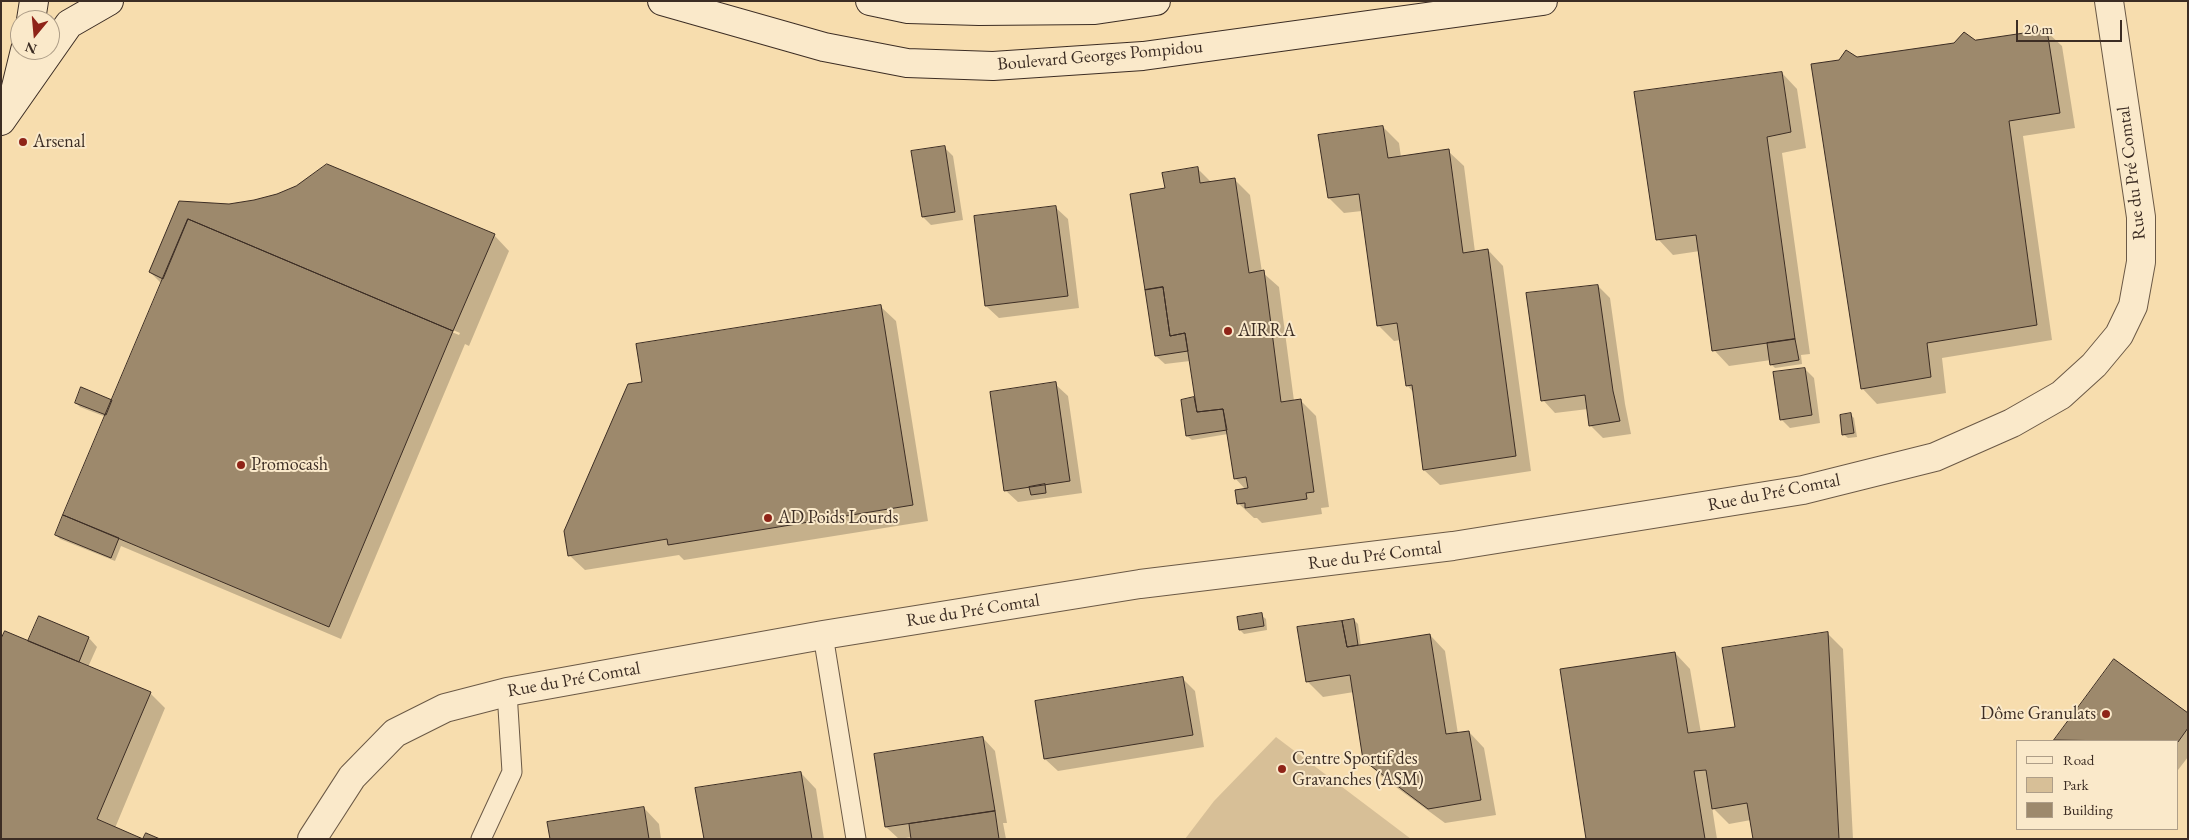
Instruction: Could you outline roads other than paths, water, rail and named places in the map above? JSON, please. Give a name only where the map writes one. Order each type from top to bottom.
[{"type":"street","points":[[7,113],[69,24],[110,1]]},
{"type":"street","name":"Boulevard Georges Pompidou","points":[[662,1],[824,48],[907,63],[993,66],[1143,56],[1543,1]]},
{"type":"street","points":[[870,1],[908,9],[979,11],[1095,10],[1156,1]]},
{"type":"street","name":"Rue du Pré Comtal","points":[[312,839],[352,777],[395,733],[445,708],[507,692],[823,635],[1140,584],[1453,546],[1803,490],[1935,457],[2012,423],[2060,394],[2094,365],[2119,335],[2133,306],[2141,262],[2141,217],[2109,1]]},
{"type":"street","points":[[7,113],[23,60]]},
{"type":"lane","points":[[823,635],[856,839]]},
{"type":"lane","points":[[481,839],[512,772],[507,692]]},
{"type":"place","name":"Arsenal","points":[[23,142]]},
{"type":"place","name":"AIRRA","points":[[1228,331]]},
{"type":"place","name":"Promocash","points":[[241,465]]},
{"type":"place","name":"AD Poids Lourds","points":[[768,518]]},
{"type":"place","name":"Dôme Granulats","points":[[2106,714]]},
{"type":"place","name":"Centre Sportif des Gravanches (ASM)","points":[[1282,769]]}]
